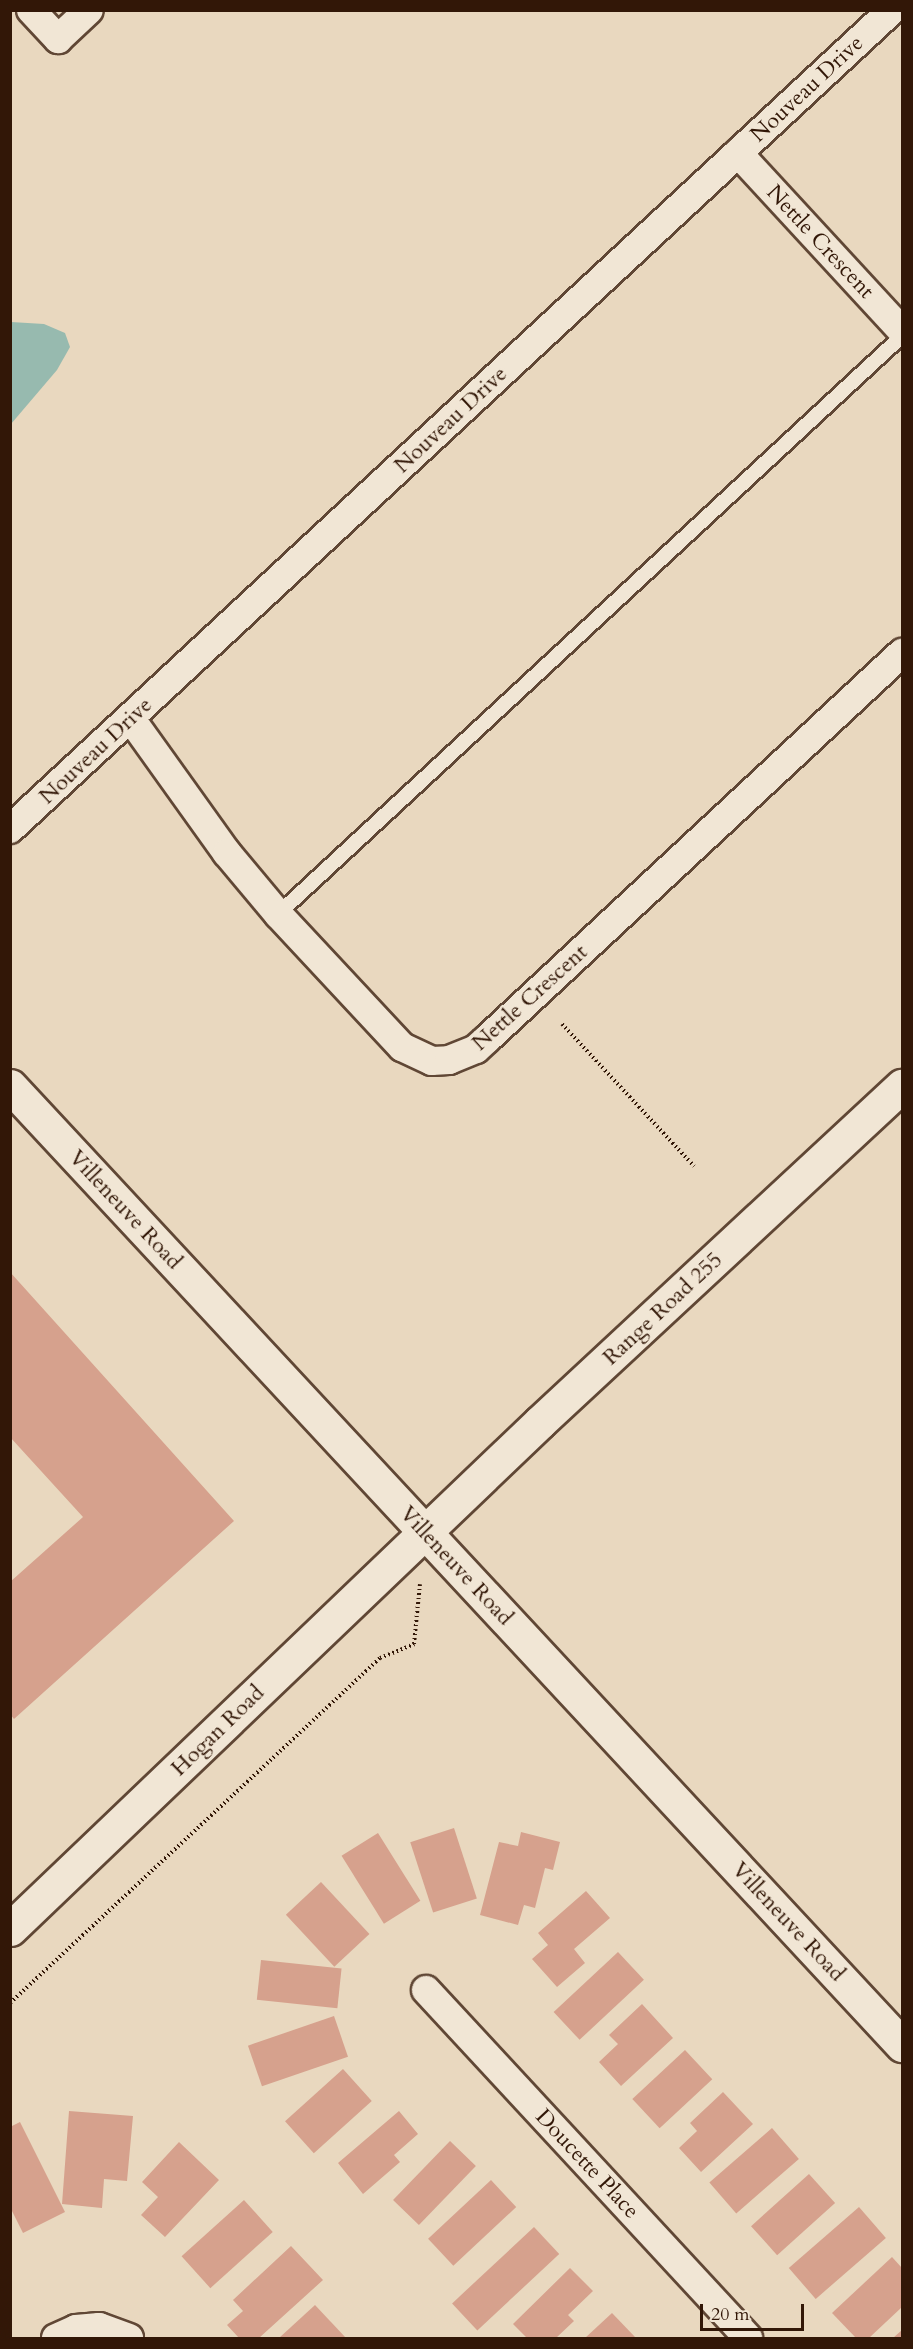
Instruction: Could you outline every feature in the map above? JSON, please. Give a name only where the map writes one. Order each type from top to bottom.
[{"type":"main road","name":"Villeneuve Road","points":[[10,1086],[903,2045]]},
{"type":"main road","name":"Range Road 255","points":[[426,1533],[540,1422],[903,1086]]},
{"type":"main road","name":"Hogan Road","points":[[10,1929],[426,1533]]},
{"type":"street","points":[[31,10],[58,39],[89,10]]},
{"type":"street","name":"Nouveau Drive","points":[[10,829],[892,10]]},
{"type":"street","name":"Nettle Crescent","points":[[738,153],[903,331]]},
{"type":"street","name":"Nettle Crescent","points":[[131,719],[226,853],[278,914],[402,1047],[432,1061],[462,1056],[487,1039],[903,653]]},
{"type":"street","name":"Doucette Place","points":[[426,1990],[748,2338]]},
{"type":"street","points":[[56,2338],[87,2327],[99,2327],[129,2338]]},
{"type":"lane","points":[[278,914],[903,336]]},
{"type":"path","points":[[562,1024],[694,1166]]},
{"type":"path","points":[[10,2003],[380,1658],[414,1644],[426,1533]]},
{"type":"water","points":[[11,322],[44,324],[65,333],[70,347],[57,370],[11,424]]},
{"type":"building","points":[[10,1272],[234,1521],[14,1719],[10,1714],[10,1582],[83,1517],[10,1437]]},
{"type":"building","points":[[454,1828],[477,1898],[433,1913],[410,1842]]},
{"type":"building","points":[[521,1832],[560,1842],[553,1870],[545,1868],[535,1908],[524,1905],[518,1925],[480,1915],[499,1842],[518,1846]]},
{"type":"building","points":[[378,1833],[420,1901],[384,1924],[342,1856]]},
{"type":"building","points":[[321,1882],[369,1934],[334,1967],[286,1915]]},
{"type":"building","points":[[586,1891],[610,1918],[574,1949],[585,1963],[557,1987],[532,1959],[548,1945],[538,1933]]},
{"type":"building","points":[[618,1952],[644,1980],[580,2040],[554,2012]]},
{"type":"building","points":[[261,1960],[342,1968],[337,2008],[257,2000]]},
{"type":"building","points":[[642,2004],[673,2038],[621,2086],[599,2062],[618,2044],[609,2035]]},
{"type":"building","points":[[334,2016],[348,2057],[262,2086],[248,2046]]},
{"type":"building","points":[[685,2050],[712,2079],[660,2128],[632,2099]]},
{"type":"building","points":[[343,2069],[372,2101],[314,2153],[285,2121]]},
{"type":"building","points":[[723,2092],[753,2124],[701,2172],[679,2148],[697,2131],[690,2123]]},
{"type":"building","points":[[69,2111],[133,2116],[127,2181],[104,2179],[102,2208],[62,2204]]},
{"type":"building","points":[[399,2111],[418,2134],[394,2155],[400,2162],[363,2194],[338,2163]]},
{"type":"building","points":[[20,2122],[65,2212],[23,2233],[10,2207],[10,2127]]},
{"type":"building","points":[[772,2128],[799,2159],[736,2213],[709,2182]]},
{"type":"building","points":[[450,2141],[476,2166],[419,2225],[393,2200]]},
{"type":"building","points":[[179,2142],[219,2180],[165,2237],[141,2215],[158,2197],[142,2182]]},
{"type":"building","points":[[809,2174],[835,2203],[777,2255],[751,2226]]},
{"type":"building","points":[[491,2180],[516,2207],[453,2266],[428,2239]]},
{"type":"building","points":[[244,2200],[273,2232],[210,2288],[182,2256]]},
{"type":"building","points":[[859,2207],[886,2238],[816,2299],[789,2268]]},
{"type":"building","points":[[534,2227],[559,2254],[477,2330],[452,2303]]},
{"type":"building","points":[[291,2246],[323,2280],[259,2338],[239,2338],[227,2325],[243,2311],[233,2300]]},
{"type":"building","points":[[892,2257],[902,2268],[902,2307],[869,2338],[856,2338],[832,2313]]},
{"type":"building","points":[[570,2268],[593,2291],[568,2315],[574,2321],[556,2338],[527,2338],[513,2324]]},
{"type":"building","points":[[315,2305],[346,2338],[279,2338]]},
{"type":"building","points":[[612,2313],[636,2338],[585,2338]]},
{"type":"building","points":[[902,2330],[902,2338],[893,2338]]}]
